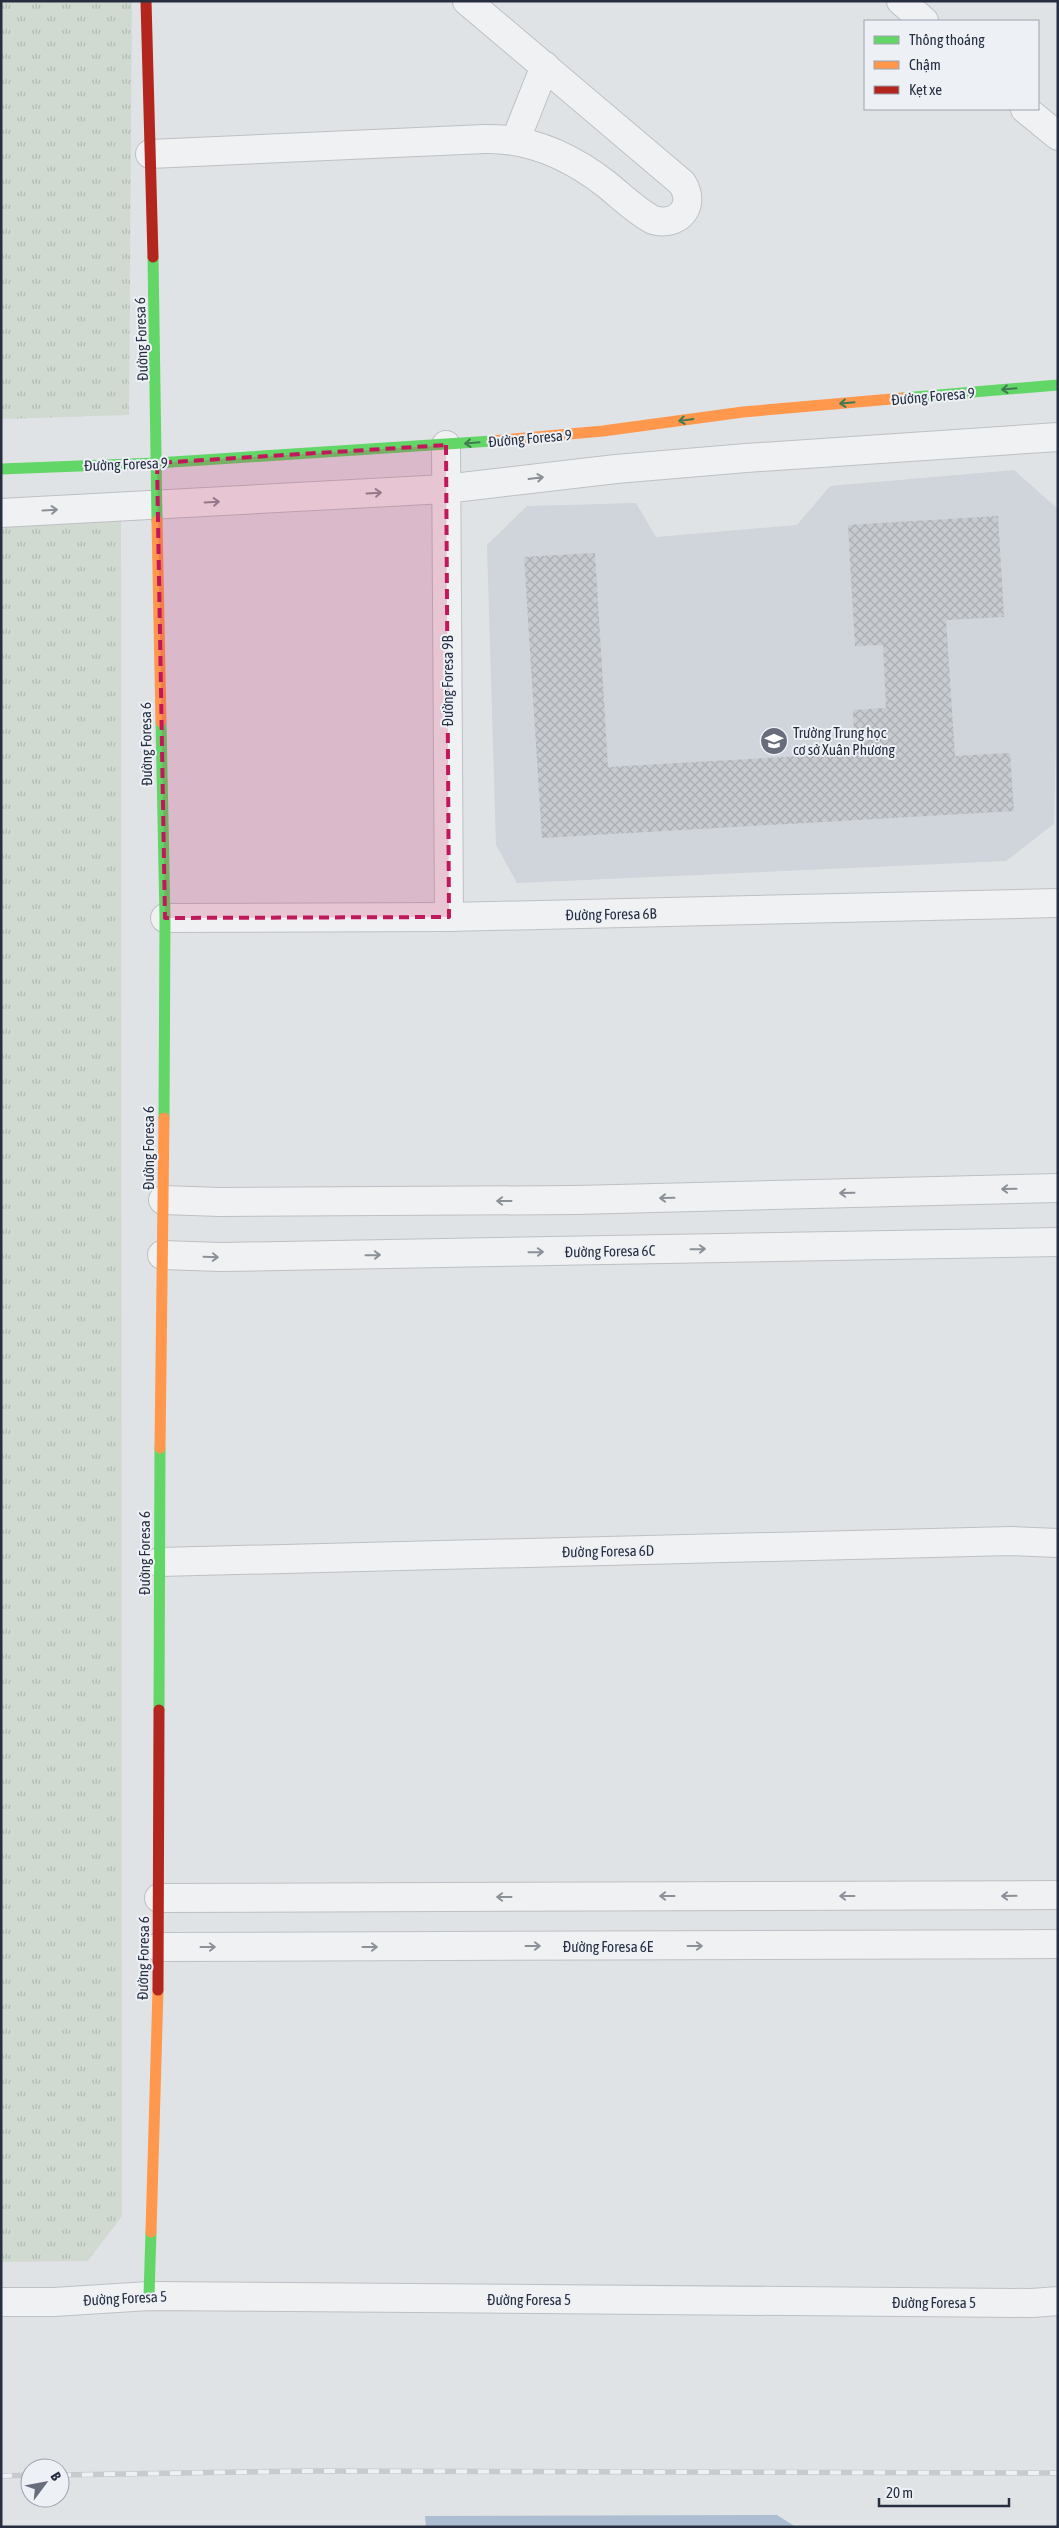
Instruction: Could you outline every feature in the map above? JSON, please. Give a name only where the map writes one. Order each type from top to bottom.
[{"type":"street","name":"Đường Foresa 6","points":[[146,1],[157,387],[157,505],[165,918],[163,1200],[160,1309],[159,1947],[149,2296]]},
{"type":"street","points":[[150,154],[516,139],[537,146],[578,165],[653,220],[666,222],[679,217],[685,208],[687,193],[682,183],[468,1]]},
{"type":"street","points":[[901,1],[923,20]]},
{"type":"street","points":[[516,139],[545,66]]},
{"type":"street","points":[[1026,110],[1058,136]]},
{"type":"street","name":"Đường Foresa 9","points":[[1,469],[157,464],[446,445],[603,431],[744,412],[1058,385]]},
{"type":"street","points":[[1,512],[445,489],[616,469],[746,458],[1058,437]]},
{"type":"street","name":"Đường Foresa 9B","points":[[446,445],[449,918]]},
{"type":"street","name":"Đường Foresa 6B","points":[[165,918],[449,918],[1058,902]]},
{"type":"street","points":[[163,1200],[220,1202],[576,1200],[1058,1188]]},
{"type":"street","name":"Đường Foresa 6C","points":[[162,1255],[231,1257],[1058,1242]]},
{"type":"street","name":"Đường Foresa 6D","points":[[159,1562],[1011,1541],[1058,1543]]},
{"type":"street","points":[[159,1898],[1058,1895]]},
{"type":"street","name":"Đường Foresa 6E","points":[[159,1947],[1058,1944]]},
{"type":"street","name":"Đường Foresa 5","points":[[1,2302],[54,2302],[149,2296],[1032,2303],[1058,2301]]},
{"type":"highlighted area","points":[[446,445],[449,917],[165,918],[157,463]]},
{"type":"shaded area","name":"Trường Trung học cơ sở Xuân Phương","points":[[1014,470],[1058,509],[1058,658],[1054,824],[1006,861],[517,883],[496,845],[487,545],[527,506],[636,503],[656,537],[797,525],[830,486]]},
{"type":"green space","points":[[1,1],[132,1],[129,415],[1,419]]},
{"type":"green space","points":[[121,505],[122,2216],[88,2261],[1,2262],[1,513]]},
{"type":"water","points":[[777,2515],[796,2527],[426,2527],[425,2516]]},
{"type":"building","points":[[998,516],[1004,617],[946,620],[955,756],[1010,753],[1014,811],[542,838],[524,557],[595,553],[608,767],[855,753],[853,710],[886,708],[883,645],[855,646],[848,525]]},
{"type":"railway","points":[[70,2475],[308,2471],[1058,2473]]},
{"type":"railway","points":[[1,2476],[20,2475]]},
{"type":"traffic: fast","points":[[153,257],[157,521]]},
{"type":"traffic: fast","points":[[903,398],[1058,385]]},
{"type":"traffic: fast","points":[[1,469],[157,463],[492,441]]},
{"type":"traffic: fast","points":[[161,722],[165,918],[164,1118]]},
{"type":"traffic: fast","points":[[159,1710],[160,1448]]},
{"type":"traffic: fast","points":[[149,2296],[151,2232]]},
{"type":"traffic: slow","points":[[492,441],[603,431],[743,412],[903,398]]},
{"type":"traffic: slow","points":[[157,521],[161,722]]},
{"type":"traffic: slow","points":[[160,1448],[164,1118]]},
{"type":"traffic: slow","points":[[151,2232],[158,1990]]},
{"type":"traffic: jam","points":[[146,1],[153,257]]},
{"type":"traffic: jam","points":[[158,1990],[159,1710]]},
{"type":"place","name":"Trường Trung học cơ sở Xuân Phương","points":[[774,741]]}]
